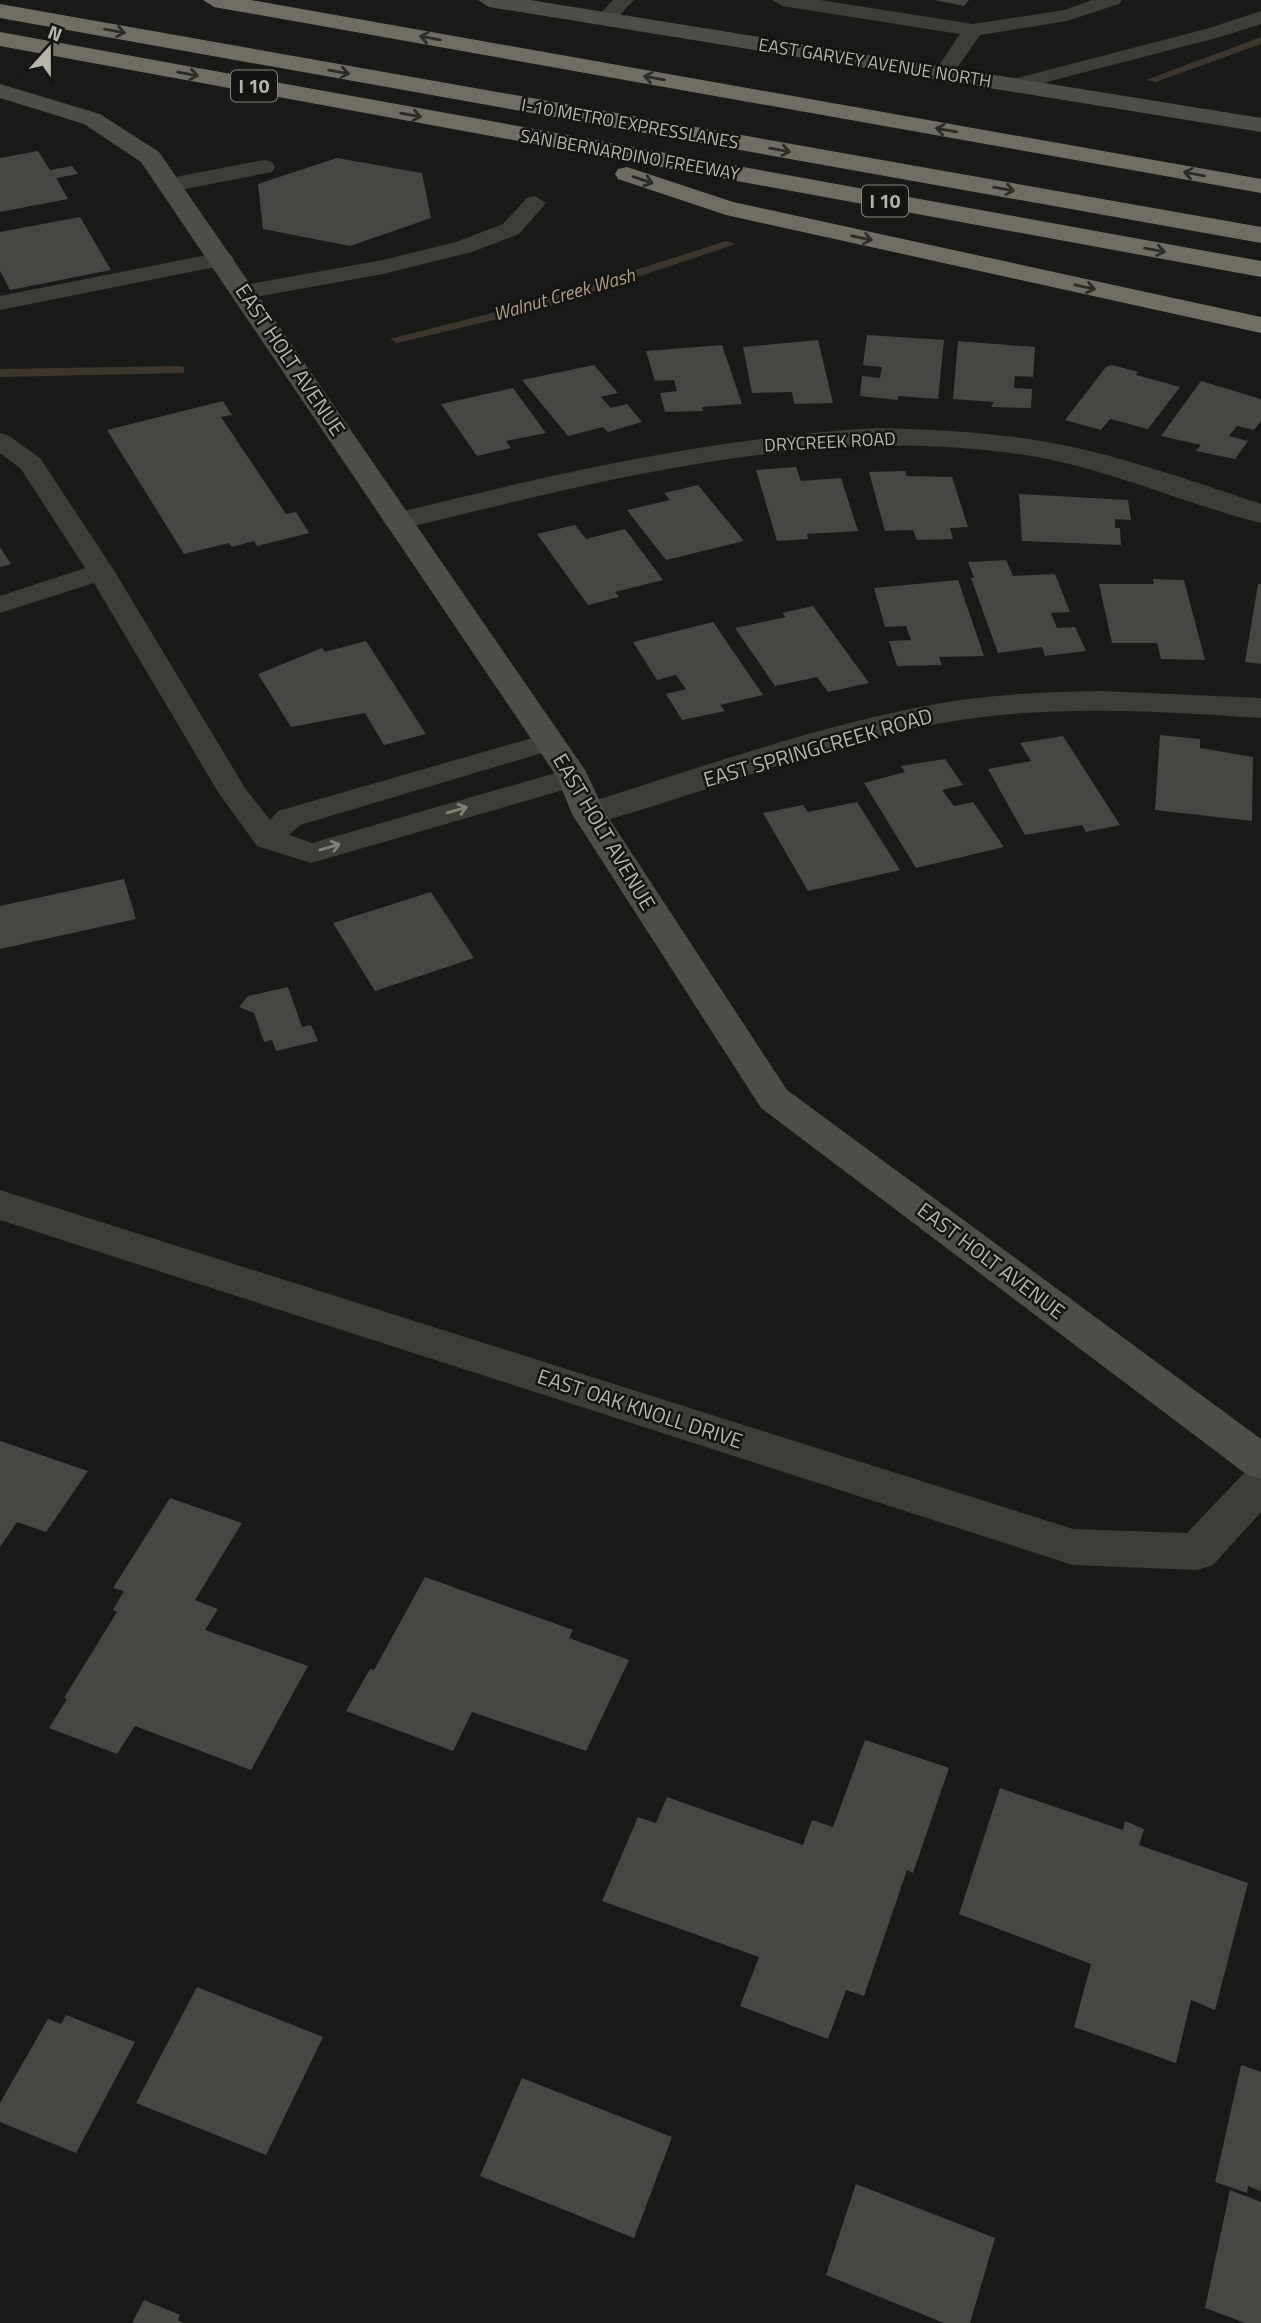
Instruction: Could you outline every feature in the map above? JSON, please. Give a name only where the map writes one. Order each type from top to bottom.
[{"type":"highway","points":[[214,0],[1261,186]]},
{"type":"highway","name":"I-10 METRO EXPRESSLANES","points":[[0,11],[1261,235]]},
{"type":"highway","name":"SAN BERNARDINO FREEWAY","points":[[0,39],[1261,269]]},
{"type":"highway","points":[[721,90],[906,100]]},
{"type":"highway","points":[[509,133],[726,208],[1261,325]]},
{"type":"street","name":"EAST GARVEY AVENUE NORTH","points":[[505,1],[1261,125]]},
{"type":"street","name":"EAST HOLT AVENUE","points":[[0,91],[92,119],[150,157],[245,292],[573,777],[589,814],[774,1099],[1261,1462]]},
{"type":"street","name":"DRYCREEK ROAD","points":[[398,521],[634,466],[722,449],[878,437],[1034,449],[1096,463],[1261,514]]},
{"type":"street","name":"EAST SPRINGCREEK ROAD","points":[[589,814],[853,735],[943,713],[1016,705],[1098,702],[1261,708]]},
{"type":"street","name":"EAST OAK KNOLL DRIVE","points":[[0,1205],[1073,1547],[1197,1552],[1261,1483]]},
{"type":"lane","points":[[605,19],[624,0]]},
{"type":"lane","points":[[782,0],[973,30],[1057,16],[1112,0]]},
{"type":"lane","points":[[1013,3],[1057,16]]},
{"type":"lane","points":[[1012,85],[1213,33],[1261,17]]},
{"type":"lane","points":[[943,74],[973,30]]},
{"type":"lane","points":[[170,185],[264,167]]},
{"type":"lane","points":[[245,292],[383,267],[464,247],[511,229],[535,203]]},
{"type":"lane","points":[[0,303],[222,259]]},
{"type":"lane","points":[[0,441],[31,464],[101,572],[233,792],[268,839],[311,853],[573,777]]},
{"type":"lane","points":[[0,605],[101,572]]},
{"type":"lane","points":[[268,839],[289,818],[549,742]]},
{"type":"lane","points":[[369,795],[392,829]]},
{"type":"building","points":[[934,0],[969,0],[964,6]]},
{"type":"building","points":[[38,151],[50,170],[72,166],[78,174],[56,178],[68,199],[0,212],[0,158]]},
{"type":"building","points":[[337,158],[422,173],[431,218],[350,246],[263,229],[258,184]]},
{"type":"building","points":[[80,217],[111,270],[10,290],[0,271],[0,232]]},
{"type":"building","points":[[867,335],[944,340],[938,399],[898,396],[898,400],[860,396],[862,376],[880,378],[882,367],[863,365]]},
{"type":"building","points":[[818,340],[833,403],[794,404],[792,392],[752,393],[743,347]]},
{"type":"building","points":[[958,341],[1035,347],[1033,377],[1015,376],[1014,388],[1032,389],[1031,408],[991,407],[994,402],[953,399]]},
{"type":"building","points":[[722,345],[742,404],[702,407],[703,411],[665,412],[660,393],[677,391],[674,380],[655,381],[646,351]]},
{"type":"building","points":[[594,365],[618,393],[601,397],[611,408],[627,404],[642,422],[608,432],[603,427],[568,436],[522,380]]},
{"type":"building","points":[[1112,365],[1138,372],[1136,375],[1180,387],[1148,429],[1110,419],[1101,430],[1065,420],[1106,367]]},
{"type":"building","points":[[1201,381],[1261,399],[1261,421],[1254,430],[1237,426],[1229,436],[1248,441],[1235,459],[1196,451],[1201,445],[1161,436]]},
{"type":"building","points":[[513,388],[546,433],[506,441],[511,448],[477,456],[441,404]]},
{"type":"building","points":[[223,401],[232,415],[221,417],[286,514],[296,512],[309,533],[257,546],[254,541],[232,547],[229,543],[184,554],[107,430]]},
{"type":"building","points":[[796,467],[801,481],[841,478],[858,531],[807,534],[808,539],[777,541],[756,470]]},
{"type":"building","points":[[905,471],[907,476],[952,477],[968,527],[950,528],[953,539],[917,540],[913,530],[885,531],[869,472]]},
{"type":"building","points":[[698,485],[744,541],[666,560],[627,510],[670,500],[664,493]]},
{"type":"building","points":[[1019,494],[1128,500],[1131,520],[1115,519],[1115,528],[1120,528],[1121,545],[1022,541]]},
{"type":"building","points":[[575,525],[586,539],[625,529],[663,580],[615,592],[619,597],[588,605],[537,534]]},
{"type":"building","points":[[0,547],[11,564],[0,567]]},
{"type":"building","points":[[1006,560],[1013,576],[1055,574],[1070,612],[1051,613],[1057,628],[1075,627],[1086,651],[1045,656],[1042,647],[998,653],[971,578],[974,578],[968,562]]},
{"type":"building","points":[[1153,579],[1184,580],[1205,660],[1161,659],[1157,643],[1112,643],[1099,584],[1154,584]]},
{"type":"building","points":[[958,580],[984,656],[939,657],[942,665],[897,666],[889,641],[911,640],[906,626],[885,627],[874,588]]},
{"type":"building","points":[[1258,584],[1261,584],[1261,664],[1245,662]]},
{"type":"building","points":[[813,606],[869,683],[828,692],[817,677],[775,686],[735,628],[786,617],[782,613]]},
{"type":"building","points":[[713,622],[763,695],[720,705],[725,711],[682,720],[666,694],[686,689],[676,675],[657,680],[633,642]]},
{"type":"building","points":[[366,641],[426,734],[384,745],[365,713],[291,727],[258,674],[322,648],[325,652]]},
{"type":"building","points":[[1160,735],[1200,739],[1200,748],[1253,757],[1252,821],[1155,810]]},
{"type":"building","points":[[1063,736],[1120,825],[1086,832],[1082,825],[1025,835],[988,769],[1031,761],[1020,743]]},
{"type":"building","points":[[945,759],[963,785],[942,790],[954,806],[973,802],[1004,847],[916,868],[864,783],[905,772],[901,766]]},
{"type":"building","points":[[857,802],[900,870],[808,891],[763,813],[803,805],[808,812]]},
{"type":"building","points":[[124,879],[136,919],[0,949],[0,906]]},
{"type":"building","points":[[431,892],[474,958],[375,991],[333,923]]},
{"type":"building","points":[[288,987],[302,1027],[311,1025],[318,1041],[276,1051],[272,1040],[264,1042],[254,1013],[239,1007],[248,996]]},
{"type":"building","points":[[0,1441],[88,1471],[46,1532],[17,1522],[0,1547]]},
{"type":"building","points":[[170,1498],[242,1523],[195,1600],[218,1609],[205,1630],[308,1666],[251,1770],[135,1726],[117,1754],[49,1728],[67,1699],[64,1698],[117,1612],[113,1610],[124,1591],[113,1588]]},
{"type":"building","points":[[425,1577],[573,1630],[569,1638],[629,1660],[586,1751],[472,1712],[453,1751],[346,1711],[370,1669],[374,1670]]},
{"type":"building","points":[[865,1740],[949,1768],[913,1873],[907,1870],[864,1996],[846,1990],[828,2039],[740,2006],[759,1957],[602,1901],[638,1817],[656,1823],[667,1797],[803,1845],[812,1820],[833,1827]]},
{"type":"building","points":[[1000,1788],[1123,1830],[1125,1821],[1144,1829],[1139,1845],[1248,1883],[1215,2010],[1191,2000],[1176,2063],[1074,2027],[1091,1964],[959,1914]]},
{"type":"building","points":[[197,1987],[323,2037],[266,2155],[136,2103]]},
{"type":"building","points":[[66,2015],[135,2042],[76,2153],[0,2122],[0,2103],[48,2019],[61,2024]]},
{"type":"building","points":[[1241,2065],[1261,2072],[1261,2186],[1260,2191],[1248,2186],[1247,2193],[1215,2182]]},
{"type":"building","points":[[522,2078],[672,2137],[634,2238],[480,2176]]},
{"type":"building","points":[[856,2184],[995,2238],[970,2323],[944,2323],[826,2275]]},
{"type":"building","points":[[1230,2190],[1261,2202],[1261,2323],[1245,2323],[1205,2308]]},
{"type":"building","points":[[144,2300],[180,2315],[178,2320],[184,2323],[132,2323]]},
{"type":"waterway","name":"Walnut Creek Wash","points":[[1152,80],[1261,40]]},
{"type":"waterway","name":"Walnut Creek Wash","points":[[397,339],[539,305],[730,244]]},
{"type":"waterway","name":"Walnut Creek Wash","points":[[0,373],[179,370]]}]
